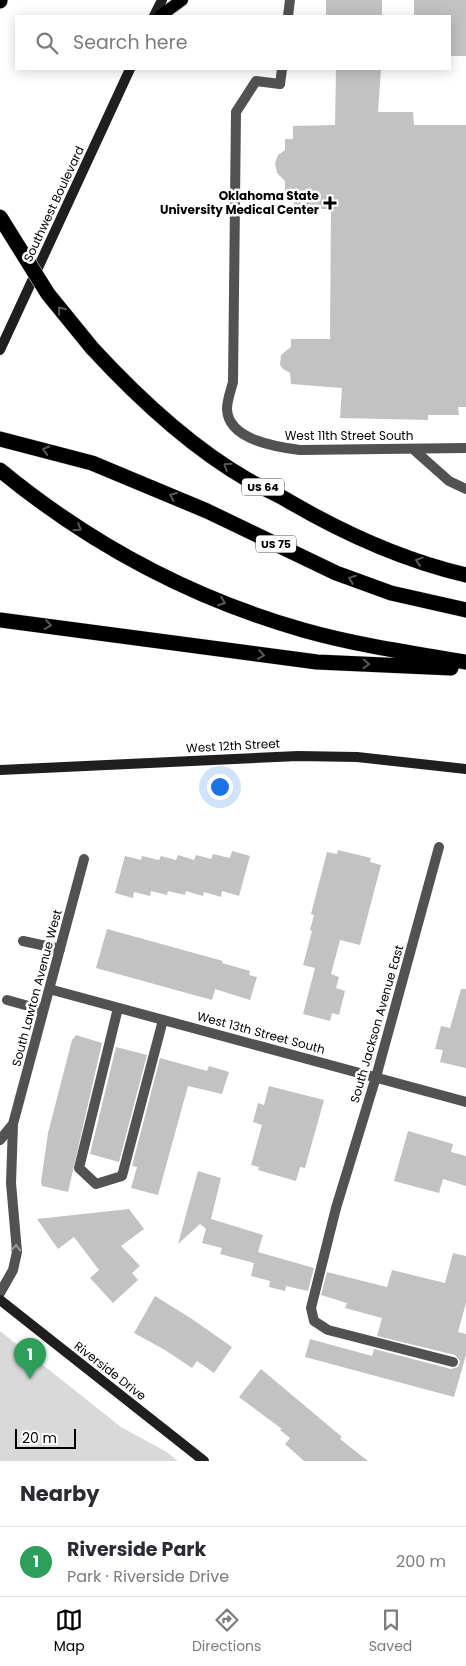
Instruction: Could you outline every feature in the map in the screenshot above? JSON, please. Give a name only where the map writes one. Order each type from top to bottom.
[{"type":"highway","name":"US 64","points":[[0,217],[48,294],[92,348],[118,377],[161,416],[206,452],[248,480],[354,536],[414,560],[466,575]]},
{"type":"highway","name":"US 75","points":[[0,439],[92,463],[208,511],[336,573],[391,594],[466,610]]},
{"type":"highway","points":[[0,470],[38,500],[95,539],[167,580],[208,598],[302,630],[351,642],[466,662]]},
{"type":"highway","points":[[0,620],[317,662],[466,668]]},
{"type":"main road","points":[[154,15],[162,0]]},
{"type":"main road","points":[[161,15],[182,0]]},
{"type":"main road","name":"Southwest Boulevard","points":[[0,350],[130,70]]},
{"type":"main road","name":"West 12th Street","points":[[0,770],[298,756],[357,757],[466,768]]},
{"type":"main road","name":"Riverside Drive","points":[[0,1300],[204,1461]]},
{"type":"street","points":[[288,15],[290,0]]},
{"type":"street","name":"West 11th Street South","points":[[282,70],[280,84],[256,81],[236,112],[233,382],[227,410],[237,429],[262,444],[285,448],[466,448]]},
{"type":"street","points":[[414,449],[449,481],[466,489]]},
{"type":"street","name":"South Jackson Avenue East","points":[[439,847],[376,1077],[336,1208],[311,1308],[314,1321],[328,1330],[453,1362]]},
{"type":"street","name":"South Lawton Avenue West","points":[[0,1293],[12,1270],[17,1252],[11,1183],[13,1124],[84,859]]},
{"type":"street","points":[[23,940],[60,949]]},
{"type":"street","name":"West 13th Street South","points":[[49,989],[466,1102]]},
{"type":"street","points":[[7,1000],[44,1010]]},
{"type":"street","points":[[118,1008],[79,1168],[96,1184],[122,1176],[163,1020]]},
{"type":"street","name":"South Lawton Avenue West","points":[[0,1140],[13,1124]]},
{"type":"shaded area","points":[[0,1331],[121,1427],[165,1451],[178,1461],[0,1461]]},
{"type":"building","points":[[326,0],[382,0],[382,15],[326,15]]},
{"type":"building","points":[[414,0],[466,0],[466,56],[451,56],[451,15],[414,15]]},
{"type":"building","points":[[336,70],[381,70],[378,112],[413,112],[414,125],[466,125],[466,407],[458,407],[459,415],[428,415],[428,420],[340,418],[342,388],[291,384],[290,373],[280,365],[281,355],[291,347],[291,339],[330,339],[331,209],[314,209],[314,205],[294,205],[294,191],[285,192],[285,181],[277,173],[275,163],[278,155],[285,150],[285,139],[293,139],[293,126],[335,125]]},
{"type":"building","points":[[338,850],[371,858],[370,862],[381,865],[360,945],[340,940],[331,974],[339,977],[336,988],[345,991],[339,1015],[332,1013],[330,1021],[303,1014],[315,968],[303,965],[312,931],[310,930],[314,915],[311,914],[327,852],[337,854]]},
{"type":"building","points":[[232,851],[250,856],[239,896],[222,891],[221,897],[204,892],[203,896],[186,891],[185,895],[168,891],[167,895],[151,891],[150,896],[134,892],[133,898],[115,893],[125,856],[141,860],[142,856],[159,860],[161,856],[176,860],[178,855],[194,860],[196,855],[211,859],[213,854],[230,858]]},
{"type":"building","points":[[107,929],[223,961],[222,963],[250,971],[249,975],[257,977],[250,1000],[215,989],[212,1000],[96,968]]},
{"type":"building","points":[[461,989],[466,989],[466,1068],[440,1062],[443,1050],[435,1049],[441,1026],[450,1028]]},
{"type":"building","points":[[76,1035],[102,1043],[68,1192],[42,1186],[41,1182],[48,1133],[72,1040]]},
{"type":"building","points":[[116,1047],[147,1055],[119,1162],[90,1154]]},
{"type":"building","points":[[160,1058],[207,1071],[209,1066],[229,1072],[222,1094],[188,1086],[158,1195],[131,1188],[137,1167],[132,1166]]},
{"type":"building","points":[[269,1086],[324,1100],[305,1168],[300,1167],[296,1181],[258,1170],[259,1167],[251,1165],[262,1125],[253,1122],[258,1103],[264,1105]]},
{"type":"building","points":[[408,1131],[453,1144],[451,1152],[466,1156],[466,1186],[443,1179],[439,1193],[394,1181]]},
{"type":"building","points":[[198,1171],[221,1178],[211,1219],[263,1235],[258,1252],[314,1268],[308,1291],[286,1286],[285,1291],[269,1287],[270,1281],[251,1276],[254,1263],[220,1254],[222,1248],[202,1243],[206,1229],[200,1224],[178,1244]]},
{"type":"building","points":[[129,1209],[144,1229],[121,1246],[140,1266],[132,1273],[138,1280],[113,1303],[90,1278],[99,1270],[74,1237],[58,1249],[37,1219]]},
{"type":"building","points":[[453,1253],[466,1256],[466,1303],[458,1332],[466,1334],[466,1355],[454,1397],[305,1357],[310,1339],[372,1356],[374,1349],[451,1369],[458,1367],[460,1361],[455,1355],[377,1336],[382,1318],[345,1308],[347,1303],[321,1295],[327,1272],[387,1287],[392,1270],[445,1283]]},
{"type":"building","points":[[155,1296],[232,1347],[214,1373],[197,1361],[192,1368],[134,1333]]},
{"type":"building","points":[[261,1369],[342,1437],[340,1439],[368,1461],[304,1461],[285,1444],[290,1438],[280,1430],[282,1429],[239,1397]]},
{"type":"place","name":"Oklahoma State University Medical Center","points":[[330,203]]},
{"type":"place","name":"Riverside Park","points":[[30,1379]]}]
